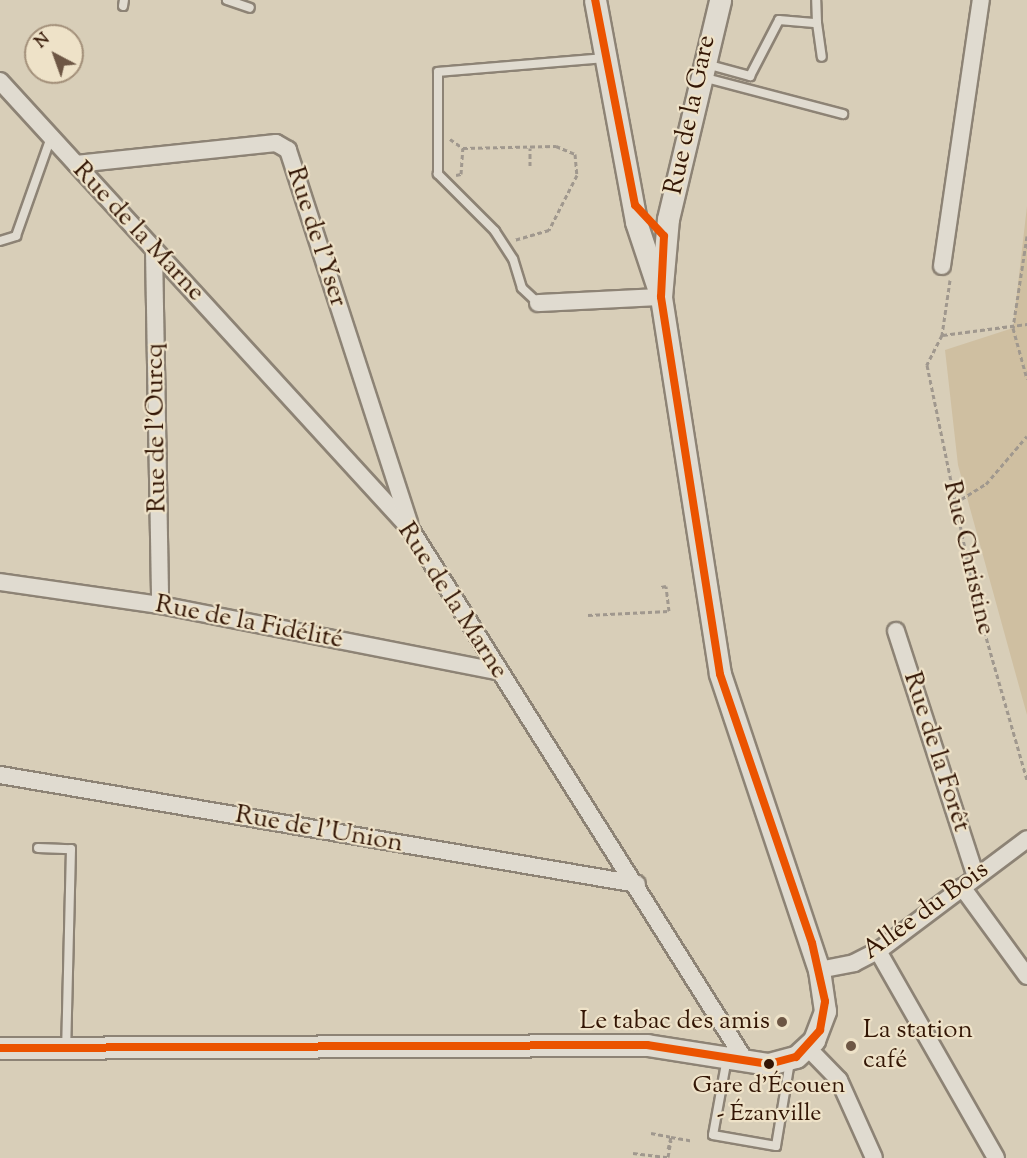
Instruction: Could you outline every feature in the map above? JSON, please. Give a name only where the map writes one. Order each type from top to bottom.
[{"type":"street","points":[[538,303],[661,297],[651,281],[603,58],[595,0]]},
{"type":"street","name":"Rue de la Gare","points":[[720,0],[664,236],[661,297],[720,674],[819,970],[825,1011],[807,1047],[790,1060]]},
{"type":"street","points":[[942,266],[981,0]]},
{"type":"street","name":"Rue de la Marne","points":[[0,81],[411,530],[497,671],[637,884],[724,1022],[736,1060]]},
{"type":"street","name":"Rue de l'Yser","points":[[76,164],[276,143],[288,150],[411,530]]},
{"type":"street","points":[[635,205],[664,236]]},
{"type":"street","name":"Rue de l'Ourcq","points":[[154,250],[160,605]]},
{"type":"street","name":"Rue de la Fidélité","points":[[0,582],[160,605],[497,671]]},
{"type":"street","name":"Rue de la Forêt","points":[[896,631],[975,874]]},
{"type":"street","name":"Rue de l'Union","points":[[0,775],[637,884]]},
{"type":"street","name":"Allée du Bois","points":[[819,970],[854,963],[878,951],[962,887],[975,874],[1027,839]]},
{"type":"street","points":[[962,887],[1027,976]]},
{"type":"street","points":[[878,951],[996,1158]]},
{"type":"street","points":[[0,1048],[647,1044],[736,1060],[790,1060]]},
{"type":"street","points":[[807,1047],[839,1080],[874,1158]]},
{"type":"lane","points":[[226,0],[250,8]]},
{"type":"lane","points":[[816,0],[822,57]]},
{"type":"lane","points":[[702,70],[750,76],[779,20],[818,23]]},
{"type":"lane","points":[[538,303],[522,288],[503,243],[442,179],[436,165],[438,72],[603,58]]},
{"type":"lane","points":[[702,70],[843,114]]},
{"type":"lane","points":[[0,241],[16,236],[51,137]]},
{"type":"lane","points":[[38,848],[71,849],[66,1047]]},
{"type":"lane","points":[[736,1060],[713,1135],[776,1146],[790,1060]]},
{"type":"path","points":[[437,129],[463,148],[566,147],[579,163],[577,175],[549,230],[503,243]]},
{"type":"path","points":[[442,179],[461,174],[463,148]]},
{"type":"path","points":[[530,148],[530,166]]},
{"type":"path","points":[[1027,236],[1013,328],[1027,379]]},
{"type":"path","name":"Rue Christine","points":[[942,266],[951,273],[942,335],[927,365],[976,602],[1027,780]]},
{"type":"path","points":[[942,335],[1013,328],[1027,324]]},
{"type":"path","points":[[956,503],[986,484],[1027,436]]},
{"type":"path","points":[[588,615],[669,611],[666,586],[661,587]]},
{"type":"path","points":[[651,1133],[671,1139],[693,1141]]},
{"type":"path","points":[[633,1153],[668,1156],[671,1139]]},
{"type":"shaded area","points":[[1027,206],[1027,715],[958,465],[945,350],[1013,328]]},
{"type":"transit line","points":[[0,1048],[647,1045],[769,1064],[796,1057],[820,1030],[825,1001],[812,943],[720,674],[661,297],[664,236],[635,205],[595,0]]},
{"type":"place","name":"Le tabac des amis","points":[[782,1022]]},
{"type":"place","name":"La station café","points":[[851,1046]]},
{"type":"place","name":"Gare d'Écouen - Ézanville","points":[[769,1064]]}]
